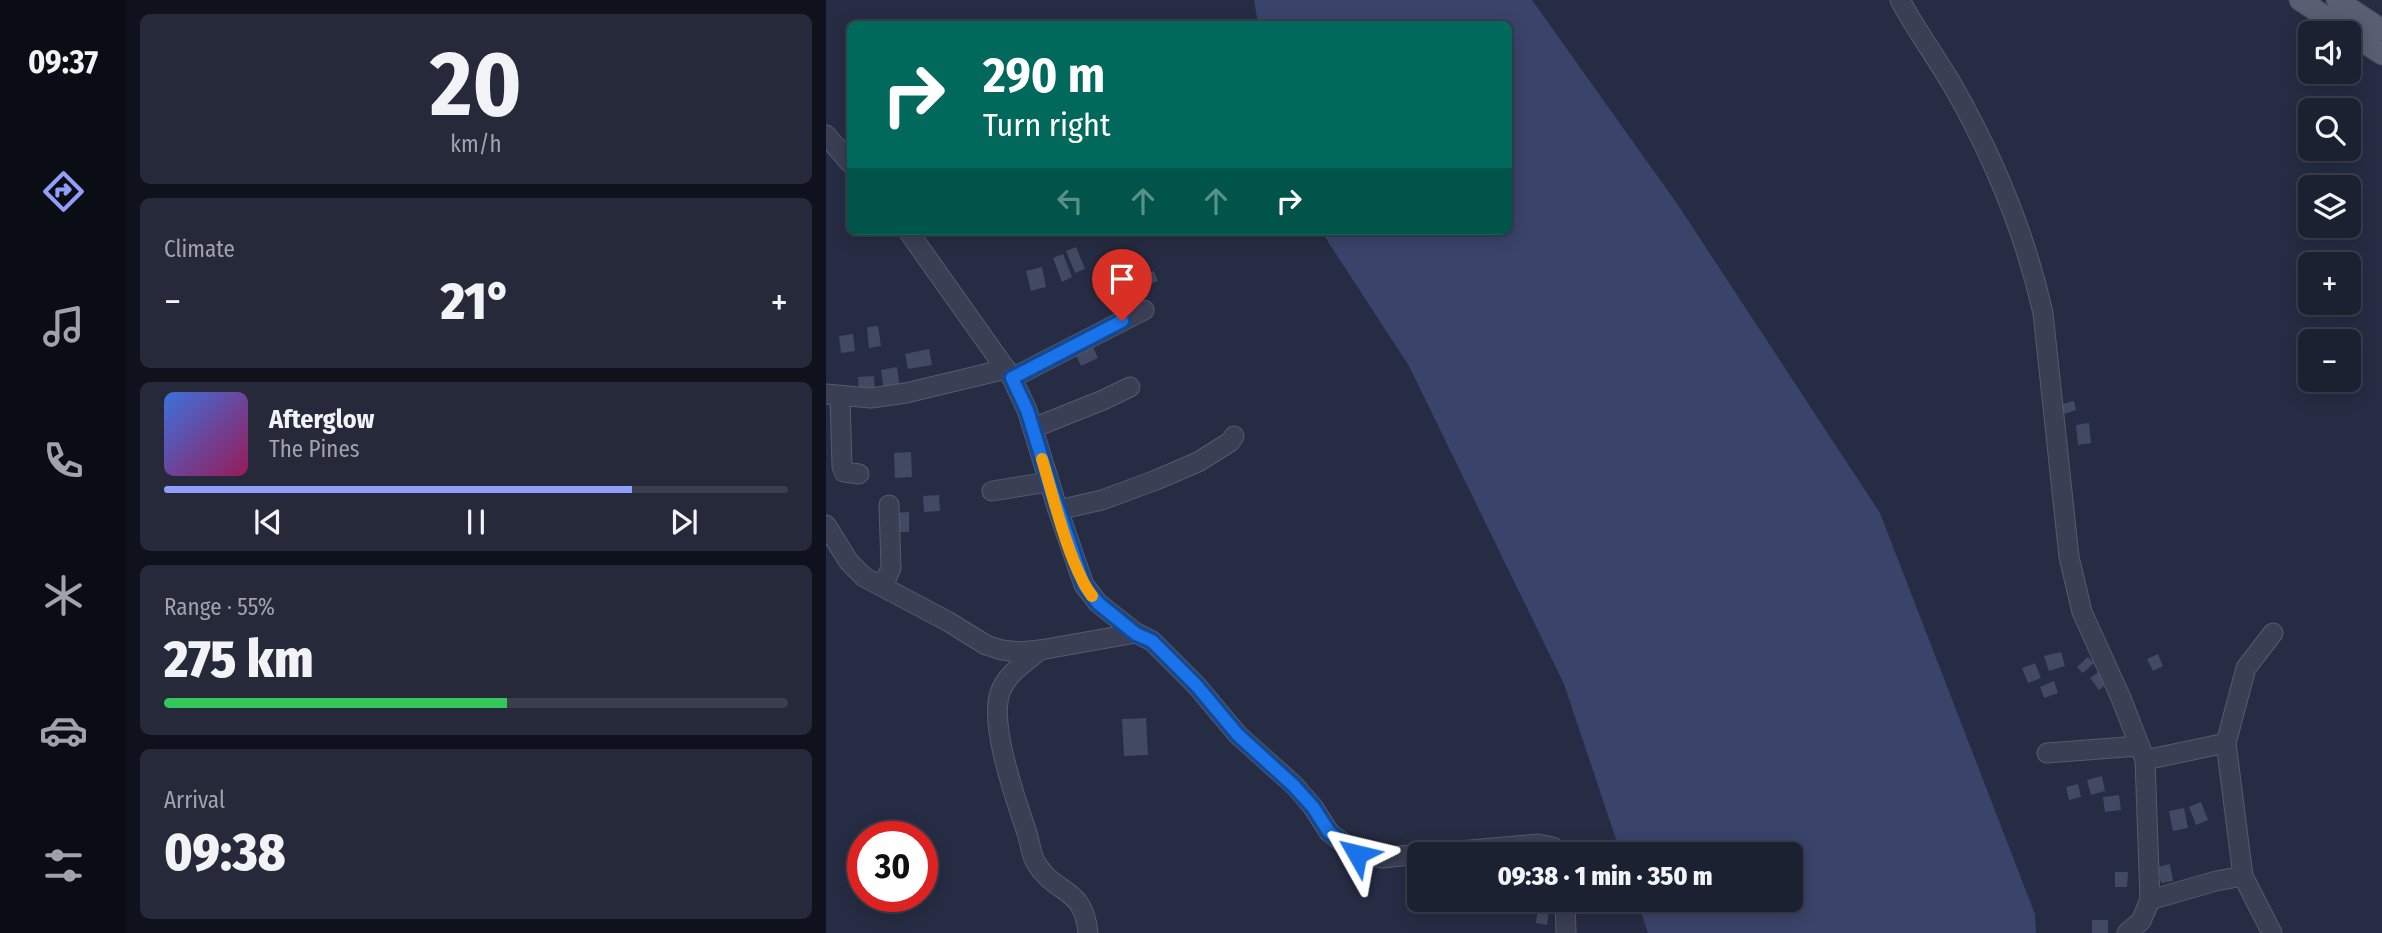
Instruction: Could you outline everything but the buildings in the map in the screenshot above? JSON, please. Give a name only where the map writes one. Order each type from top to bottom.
[{"type":"main road","points":[[2300,0],[2382,54]]},
{"type":"main road","points":[[2341,1],[2382,30]]},
{"type":"street","points":[[1900,0],[1953,86],[1999,173],[2020,228],[2043,313],[2068,557],[2074,587],[2142,753],[2150,900],[2141,921],[2127,933]]},
{"type":"street","points":[[826,135],[847,160]]},
{"type":"street","points":[[911,235],[1009,373],[1027,410],[1084,585],[1098,603],[1136,634],[1152,641],[1197,686],[1238,735],[1293,785],[1313,807],[1329,832],[1357,854],[1383,858],[1407,856]]},
{"type":"street","points":[[859,474],[845,472],[842,466],[833,395],[871,398],[1009,373],[1144,310]]},
{"type":"street","points":[[1033,428],[1130,387]]},
{"type":"street","points":[[1058,510],[1102,500],[1156,480],[1198,462],[1230,442],[1234,436]]},
{"type":"street","points":[[992,491],[1049,482]]},
{"type":"street","points":[[880,585],[891,568],[889,505]]},
{"type":"street","points":[[826,524],[856,571],[986,645],[1020,652],[1136,634]]},
{"type":"street","points":[[2272,933],[2242,876],[2226,743],[2246,668],[2273,633]]},
{"type":"street","points":[[1040,650],[1013,673],[1000,692],[997,707],[1006,770],[1036,863],[1074,896],[1084,909],[1088,933]]},
{"type":"street","points":[[2047,753],[2142,753],[2226,743]]},
{"type":"street","points":[[2150,900],[2242,876]]},
{"type":"street","points":[[1565,912],[1566,933]]},
{"type":"water","points":[[1254,0],[1532,0],[1678,205],[1880,513],[2035,914],[2036,933],[1648,933],[1641,912],[1803,912],[1803,842],[1617,842],[1564,684],[1409,366],[1324,235],[1512,235],[1512,21],[1258,21]]},
{"type":"slow traffic","points":[[1042,459],[1071,551],[1084,585],[1092,596]]},
{"type":"route","points":[[1122,321],[1012,378],[1027,410],[1084,585],[1098,603],[1136,634],[1152,641],[1197,686],[1238,735],[1293,785],[1313,807],[1329,832],[1357,854]]}]
